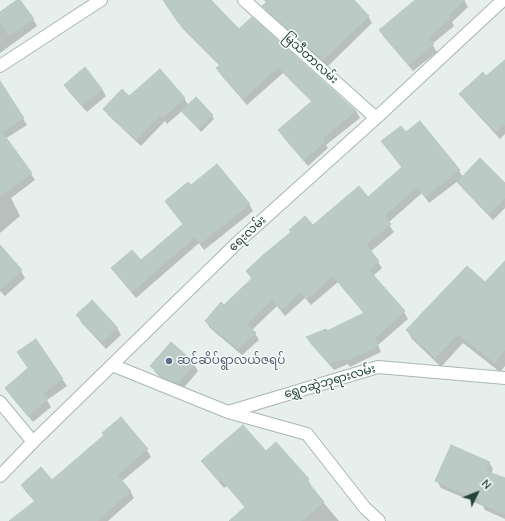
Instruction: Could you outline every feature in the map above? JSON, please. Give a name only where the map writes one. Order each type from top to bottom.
[{"type":"street","points":[[0,66],[101,0]]},
{"type":"street","name":"မြသီတာလမ်း","points":[[244,0],[376,118]]},
{"type":"street","name":"ရေးလမ်း","points":[[0,476],[238,242],[504,0]]},
{"type":"street","points":[[112,365],[228,412],[307,434],[365,508],[379,521]]},
{"type":"street","name":"ရွှေဝဆွဲဘုရားလမ်း","points":[[228,412],[378,367],[505,378]]},
{"type":"street","points":[[0,402],[33,442]]},
{"type":"building","points":[[17,0],[20,0],[34,19],[9,36],[0,23],[0,12]]},
{"type":"building","points":[[163,0],[211,0],[239,29],[252,17],[356,111],[323,138],[325,141],[304,160],[278,130],[312,101],[278,67],[243,99],[216,68],[220,65],[177,21]]},
{"type":"building","points":[[269,0],[354,0],[369,16],[323,60],[262,6]]},
{"type":"building","points":[[415,0],[465,0],[448,16],[451,18],[428,38],[434,44],[409,65],[379,30]]},
{"type":"building","points":[[505,60],[505,124],[496,132],[459,94],[483,72],[486,76]]},
{"type":"building","points":[[85,67],[102,89],[82,106],[64,85]]},
{"type":"building","points":[[160,69],[185,98],[163,117],[160,115],[136,140],[103,109],[122,89],[129,96]]},
{"type":"building","points":[[0,81],[24,118],[2,132],[32,173],[0,197]]},
{"type":"building","points":[[196,97],[213,115],[199,129],[181,111]]},
{"type":"building","points":[[420,121],[460,170],[425,197],[417,187],[384,216],[391,224],[366,245],[379,261],[369,270],[405,311],[375,338],[378,346],[346,361],[344,358],[330,364],[306,337],[326,329],[327,331],[364,313],[333,276],[307,299],[301,292],[281,310],[272,300],[247,324],[256,333],[238,349],[205,321],[221,302],[224,305],[252,278],[246,271],[291,232],[289,230],[305,216],[313,225],[359,186],[368,197],[402,167],[381,141],[401,126],[406,132]]},
{"type":"building","points":[[480,158],[505,183],[505,198],[489,214],[457,182]]},
{"type":"building","points":[[217,164],[250,204],[200,244],[195,237],[132,292],[111,268],[132,250],[141,260],[183,224],[165,201],[188,182],[191,185]]},
{"type":"building","points":[[0,245],[22,270],[0,290]]},
{"type":"building","points":[[505,261],[505,350],[495,363],[458,334],[435,358],[406,330],[467,266],[485,282]]},
{"type":"building","points":[[92,300],[118,328],[102,342],[76,315]]},
{"type":"building","points":[[36,339],[63,379],[42,394],[48,399],[28,416],[5,388],[28,368],[17,352]]},
{"type":"building","points":[[171,342],[195,363],[178,383],[164,378],[150,366]]},
{"type":"building","points":[[121,417],[148,449],[117,475],[131,491],[97,521],[9,521],[35,501],[21,485],[41,467],[52,480],[104,435],[102,433]]},
{"type":"building","points":[[243,425],[266,451],[276,442],[309,479],[307,481],[324,502],[301,521],[229,521],[245,507],[222,480],[220,482],[201,461]]},
{"type":"building","points":[[451,445],[490,462],[486,471],[505,478],[505,514],[480,503],[481,501],[435,481]]},
{"type":"place","name":"ဆင်ဆိပ်ရွာလယ်ဇရပ်","points":[[169,361]]}]
